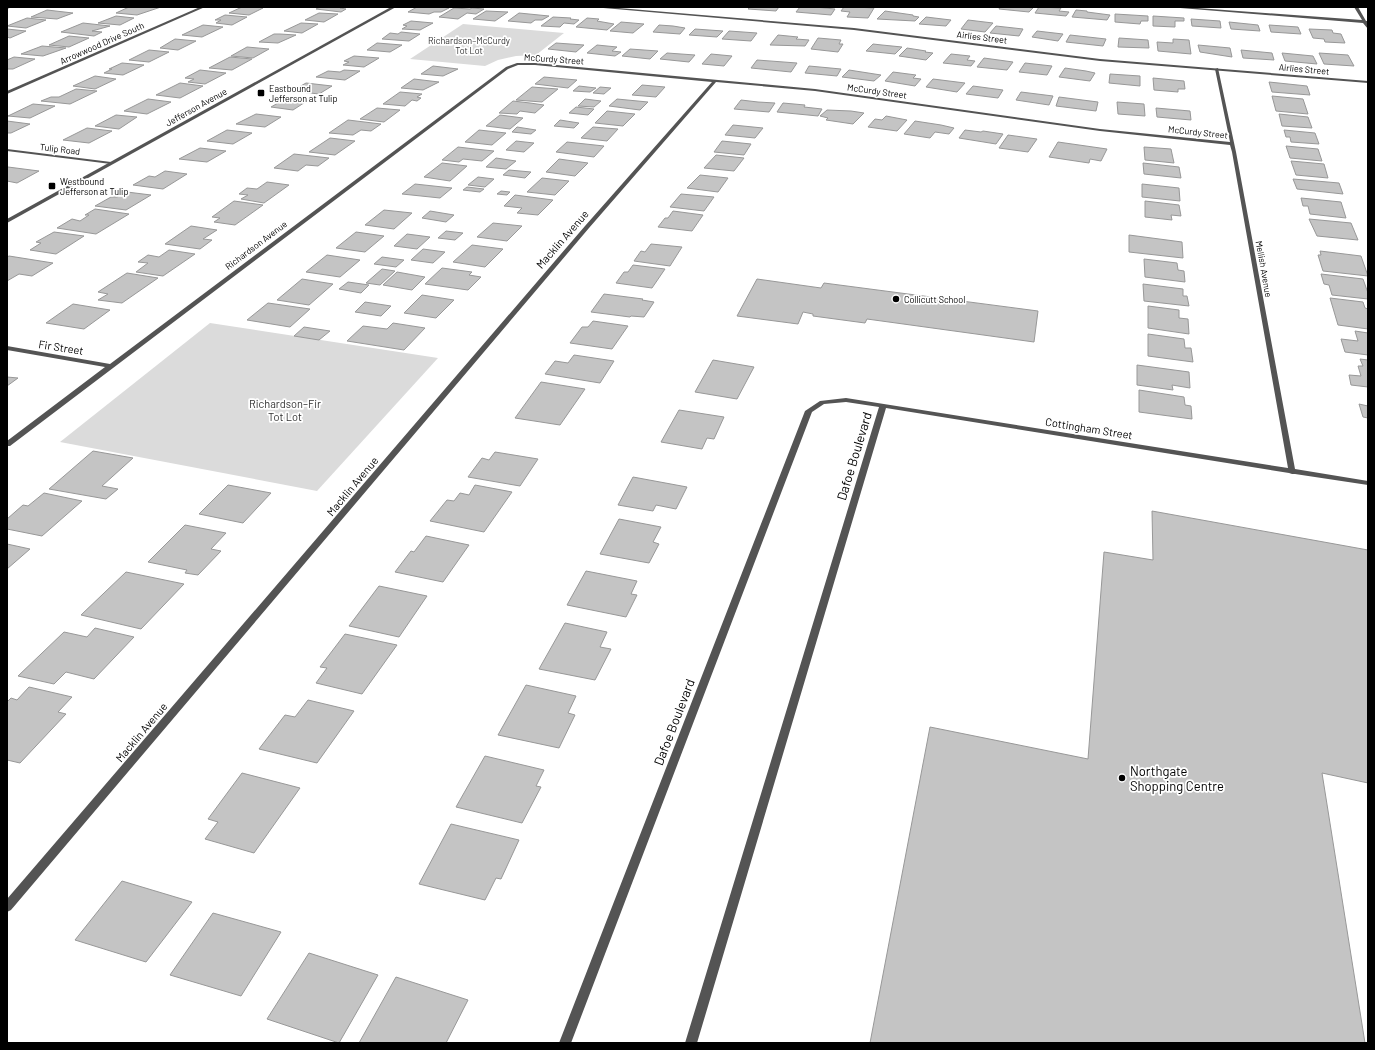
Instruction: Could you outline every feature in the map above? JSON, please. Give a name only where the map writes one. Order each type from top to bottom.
[{"type":"street","name":"Arrowwood Drive South","points":[[7,93],[203,7]]},
{"type":"street","name":"Jefferson Avenue","points":[[7,221],[394,7]]},
{"type":"street","name":"Airlies Street","points":[[594,7],[854,29],[1100,60],[1368,82]]},
{"type":"street","points":[[1170,7],[1366,21]]},
{"type":"street","points":[[1356,7],[1366,21],[1368,28]]},
{"type":"street","name":"McCurdy Street","points":[[518,64],[535,64],[815,90],[1100,130],[1232,144]]},
{"type":"street","name":"Richardson Avenue","points":[[7,444],[507,68],[518,64]]},
{"type":"street","name":"Mellish Avenue","points":[[1217,69],[1292,472]]},
{"type":"street","name":"Macklin Avenue","points":[[7,907],[586,227],[715,81]]},
{"type":"street","name":"Tulip Road","points":[[7,150],[111,163]]},
{"type":"street","name":"Fir Street","points":[[7,348],[111,366]]},
{"type":"street","name":"Cottingham Street","points":[[809,411],[822,402],[846,400],[1368,483]]},
{"type":"street","name":"Dafoe Boulevard","points":[[691,1043],[883,406]]},
{"type":"street","name":"Dafoe Boulevard","points":[[565,1043],[809,411]]},
{"type":"green space","name":"Richardson–McCurdy Tot Lot","points":[[463,24],[564,33],[536,55],[516,56],[498,60],[485,66],[410,59]]},
{"type":"green space","name":"Richardson–Fir Tot Lot","points":[[210,323],[438,358],[317,491],[60,442]]},
{"type":"building","points":[[129,7],[161,7],[137,15],[116,13]]},
{"type":"building","points":[[242,7],[263,8],[249,15],[229,13]]},
{"type":"building","points":[[320,7],[342,7],[340,8],[346,9],[341,12],[316,9]]},
{"type":"building","points":[[417,7],[449,8],[441,12],[429,14],[408,12]]},
{"type":"building","points":[[750,7],[779,7],[776,11],[748,9]]},
{"type":"building","points":[[800,7],[835,9],[831,15],[796,12]]},
{"type":"building","points":[[844,7],[874,8],[868,18],[847,17],[850,12],[841,11]]},
{"type":"building","points":[[1000,7],[1033,8],[1029,12],[999,9]]},
{"type":"building","points":[[1039,7],[1061,8],[1059,11],[1069,12],[1066,16],[1035,13]]},
{"type":"building","points":[[454,8],[484,9],[476,14],[467,13],[458,19],[439,17]]},
{"type":"building","points":[[47,10],[73,13],[57,19],[31,17]]},
{"type":"building","points":[[1076,10],[1110,15],[1107,20],[1072,17]]},
{"type":"building","points":[[486,11],[508,12],[495,21],[473,19]]},
{"type":"building","points":[[885,11],[919,17],[915,21],[877,19]]},
{"type":"building","points":[[319,13],[338,14],[324,22],[305,20]]},
{"type":"building","points":[[519,13],[549,16],[542,20],[535,20],[531,23],[508,21]]},
{"type":"building","points":[[1115,14],[1148,16],[1148,21],[1141,21],[1140,24],[1115,22]]},
{"type":"building","points":[[225,15],[247,17],[232,25],[216,23],[221,20],[215,20]]},
{"type":"building","points":[[116,16],[134,18],[120,25],[98,23]]},
{"type":"building","points":[[1153,16],[1184,18],[1184,21],[1175,21],[1175,27],[1153,26]]},
{"type":"building","points":[[553,17],[579,20],[574,24],[564,23],[560,27],[541,26]]},
{"type":"building","points":[[926,17],[951,20],[946,26],[919,24]]},
{"type":"building","points":[[27,18],[46,20],[26,28],[7,26]]},
{"type":"building","points":[[587,18],[599,19],[597,21],[614,24],[607,30],[576,27]]},
{"type":"building","points":[[1191,19],[1220,21],[1221,28],[1192,26]]},
{"type":"building","points":[[968,20],[993,23],[985,32],[961,29]]},
{"type":"building","points":[[411,21],[433,23],[420,30],[402,29],[407,26],[403,25]]},
{"type":"building","points":[[621,22],[644,24],[633,33],[610,31]]},
{"type":"building","points":[[1229,22],[1258,25],[1260,31],[1231,29]]},
{"type":"building","points":[[83,23],[110,26],[92,31],[102,32],[94,36],[61,32]]},
{"type":"building","points":[[301,23],[318,24],[302,33],[284,31]]},
{"type":"building","points":[[203,25],[223,27],[202,37],[182,35]]},
{"type":"building","points":[[659,25],[685,28],[680,34],[653,32]]},
{"type":"building","points":[[1269,25],[1298,27],[1301,34],[1271,32]]},
{"type":"building","points":[[996,26],[1023,29],[1019,36],[990,33]]},
{"type":"building","points":[[7,29],[26,31],[10,38],[7,37]]},
{"type":"building","points":[[695,29],[723,31],[717,37],[689,35]]},
{"type":"building","points":[[1309,29],[1332,30],[1333,33],[1341,34],[1345,43],[1325,42],[1324,39],[1313,38]]},
{"type":"building","points":[[729,31],[757,33],[751,41],[722,39]]},
{"type":"building","points":[[1037,31],[1063,34],[1058,41],[1032,37]]},
{"type":"building","points":[[401,32],[420,34],[409,41],[382,39],[390,33],[398,34]]},
{"type":"building","points":[[274,34],[296,35],[278,43],[259,42]]},
{"type":"building","points":[[778,35],[798,37],[796,39],[809,40],[805,46],[770,45]]},
{"type":"building","points":[[1070,35],[1106,39],[1103,46],[1066,42]]},
{"type":"building","points":[[69,36],[89,38],[69,47],[49,45]]},
{"type":"building","points":[[818,38],[841,40],[839,44],[843,44],[838,52],[811,49]]},
{"type":"building","points":[[1119,38],[1148,40],[1149,48],[1118,47]]},
{"type":"building","points":[[175,39],[196,41],[178,50],[160,48]]},
{"type":"building","points":[[1173,39],[1189,40],[1191,54],[1158,51],[1157,42],[1173,43]]},
{"type":"building","points":[[377,43],[402,45],[390,52],[367,50]]},
{"type":"building","points":[[556,43],[584,45],[576,52],[548,49]]},
{"type":"building","points":[[873,44],[902,47],[895,54],[866,51]]},
{"type":"building","points":[[597,45],[617,47],[612,51],[621,52],[615,56],[587,53]]},
{"type":"building","points":[[1198,45],[1230,48],[1232,57],[1200,52]]},
{"type":"building","points":[[42,46],[66,48],[43,56],[21,54]]},
{"type":"building","points":[[247,47],[269,49],[253,58],[231,56]]},
{"type":"building","points":[[907,48],[933,53],[926,60],[899,56]]},
{"type":"building","points":[[630,49],[658,51],[650,59],[622,56]]},
{"type":"building","points":[[149,50],[169,52],[149,62],[129,60]]},
{"type":"building","points":[[1241,50],[1272,53],[1274,60],[1243,58]]},
{"type":"building","points":[[667,53],[695,55],[689,62],[660,59]]},
{"type":"building","points":[[1282,53],[1313,56],[1317,64],[1285,61]]},
{"type":"building","points":[[1319,53],[1348,55],[1354,66],[1324,64]]},
{"type":"building","points":[[711,54],[732,56],[724,66],[702,64]]},
{"type":"building","points":[[951,54],[970,56],[967,60],[975,61],[971,66],[943,63]]},
{"type":"building","points":[[354,56],[379,58],[364,67],[343,65],[349,62],[344,61]]},
{"type":"building","points":[[14,57],[35,59],[13,69],[7,69],[7,60]]},
{"type":"building","points":[[230,57],[252,59],[232,70],[209,68]]},
{"type":"building","points":[[984,58],[1013,62],[1007,70],[977,67]]},
{"type":"building","points":[[757,60],[797,63],[791,72],[751,68]]},
{"type":"building","points":[[122,63],[144,65],[123,75],[104,73]]},
{"type":"building","points":[[1025,63],[1052,66],[1047,75],[1019,72]]},
{"type":"building","points":[[433,66],[458,69],[443,76],[421,74]]},
{"type":"building","points":[[809,66],[841,69],[837,76],[805,73]]},
{"type":"building","points":[[1065,68],[1095,73],[1090,81],[1059,77]]},
{"type":"building","points":[[200,70],[226,73],[205,84],[188,82],[194,79],[185,78]]},
{"type":"building","points":[[344,70],[360,71],[345,80],[316,77],[328,71],[340,72]]},
{"type":"building","points":[[849,70],[881,75],[874,81],[842,77]]},
{"type":"building","points":[[893,72],[916,75],[913,78],[921,79],[915,86],[885,81]]},
{"type":"building","points":[[1110,74],[1140,76],[1140,86],[1109,83]]},
{"type":"building","points":[[95,76],[116,79],[95,89],[73,86]]},
{"type":"building","points":[[544,77],[577,80],[568,88],[535,84]]},
{"type":"building","points":[[1153,78],[1184,81],[1185,89],[1178,89],[1178,92],[1154,90]]},
{"type":"building","points":[[414,79],[439,82],[423,90],[401,88]]},
{"type":"building","points":[[933,79],[965,83],[957,92],[926,87]]},
{"type":"building","points":[[1269,82],[1307,86],[1310,95],[1272,92]]},
{"type":"building","points":[[180,83],[203,86],[180,98],[156,95]]},
{"type":"building","points":[[306,83],[332,86],[319,94],[292,91]]},
{"type":"building","points":[[642,85],[665,87],[656,97],[632,95]]},
{"type":"building","points":[[579,86],[596,88],[590,92],[573,91]]},
{"type":"building","points":[[973,86],[1003,90],[998,98],[966,94]]},
{"type":"building","points":[[532,87],[558,89],[542,102],[516,100]]},
{"type":"building","points":[[600,87],[611,88],[604,94],[593,93]]},
{"type":"building","points":[[76,89],[97,91],[70,104],[41,101],[51,97],[59,97]]},
{"type":"building","points":[[400,92],[422,94],[417,97],[421,98],[417,101],[412,100],[405,106],[383,104]]},
{"type":"building","points":[[1021,92],[1053,96],[1049,105],[1016,100]]},
{"type":"building","points":[[283,96],[310,99],[293,110],[271,107],[278,103],[273,102]]},
{"type":"building","points":[[1272,96],[1303,99],[1308,114],[1276,111]]},
{"type":"building","points":[[1059,97],[1098,102],[1096,111],[1056,106]]},
{"type":"building","points":[[148,99],[171,102],[147,114],[124,111]]},
{"type":"building","points":[[585,99],[601,101],[594,107],[578,106]]},
{"type":"building","points":[[617,99],[648,102],[640,110],[609,106]]},
{"type":"building","points":[[741,100],[775,103],[769,112],[734,109]]},
{"type":"building","points":[[513,101],[544,105],[535,113],[520,111],[517,114],[499,113]]},
{"type":"building","points":[[1117,102],[1144,104],[1145,116],[1118,114]]},
{"type":"building","points":[[783,103],[805,105],[804,107],[822,109],[818,116],[777,112]]},
{"type":"building","points":[[33,104],[55,106],[30,118],[8,116]]},
{"type":"building","points":[[576,107],[594,109],[588,115],[569,113]]},
{"type":"building","points":[[377,108],[400,110],[384,122],[360,119]]},
{"type":"building","points":[[1156,108],[1190,111],[1191,120],[1157,117]]},
{"type":"building","points":[[827,110],[864,113],[853,124],[826,120],[828,118],[820,116]]},
{"type":"building","points":[[607,111],[635,114],[623,126],[595,123]]},
{"type":"building","points":[[256,114],[281,117],[265,127],[236,124]]},
{"type":"building","points":[[1279,114],[1308,117],[1312,128],[1282,126]]},
{"type":"building","points":[[116,115],[137,117],[119,129],[95,126]]},
{"type":"building","points":[[500,115],[523,118],[510,129],[486,126]]},
{"type":"building","points":[[886,116],[907,120],[897,131],[868,127],[875,119],[882,120]]},
{"type":"building","points":[[348,120],[381,124],[371,131],[361,130],[353,135],[329,133]]},
{"type":"building","points":[[560,120],[579,123],[574,128],[554,126]]},
{"type":"building","points":[[7,121],[30,124],[11,133],[7,133]]},
{"type":"building","points":[[915,121],[954,128],[949,134],[935,132],[930,138],[904,134]]},
{"type":"building","points":[[733,125],[763,128],[755,138],[725,135]]},
{"type":"building","points":[[517,127],[536,130],[531,134],[512,132]]},
{"type":"building","points":[[593,127],[618,129],[607,141],[581,138]]},
{"type":"building","points":[[87,128],[112,131],[89,143],[63,140]]},
{"type":"building","points":[[227,130],[252,133],[233,144],[207,141]]},
{"type":"building","points":[[479,130],[506,133],[492,145],[465,142]]},
{"type":"building","points":[[965,130],[1003,134],[996,144],[959,138]]},
{"type":"building","points":[[1284,130],[1315,133],[1319,144],[1291,142],[1290,137],[1286,137]]},
{"type":"building","points":[[1008,135],[1037,139],[1028,152],[999,148]]},
{"type":"building","points":[[330,138],[355,141],[335,155],[309,152]]},
{"type":"building","points":[[516,141],[534,143],[524,152],[506,150]]},
{"type":"building","points":[[722,141],[751,144],[744,155],[714,152]]},
{"type":"building","points":[[567,142],[604,146],[594,157],[556,152]]},
{"type":"building","points":[[1058,142],[1107,149],[1101,161],[1090,159],[1089,163],[1049,157]]},
{"type":"building","points":[[1286,146],[1318,149],[1322,161],[1290,158]]},
{"type":"building","points":[[458,147],[494,151],[482,161],[463,159],[459,162],[442,160]]},
{"type":"building","points":[[1144,147],[1171,149],[1174,163],[1145,160]]},
{"type":"building","points":[[200,148],[226,151],[207,162],[179,159]]},
{"type":"building","points":[[294,154],[329,158],[318,166],[306,165],[298,171],[274,168]]},
{"type":"building","points":[[716,155],[744,158],[734,171],[704,168]]},
{"type":"building","points":[[496,158],[516,161],[506,169],[486,167]]},
{"type":"building","points":[[559,159],[588,163],[575,176],[546,172]]},
{"type":"building","points":[[1291,161],[1324,164],[1328,178],[1296,175]]},
{"type":"building","points":[[442,163],[467,166],[450,181],[424,177]]},
{"type":"building","points":[[1143,163],[1179,167],[1181,178],[1144,174]]},
{"type":"building","points":[[7,168],[39,171],[17,183],[7,181]]},
{"type":"building","points":[[509,170],[531,172],[525,178],[503,175]]},
{"type":"building","points":[[165,171],[187,174],[163,189],[133,185],[149,176],[155,177]]},
{"type":"building","points":[[700,175],[728,178],[718,192],[687,188]]},
{"type":"building","points":[[478,177],[494,179],[485,187],[468,185]]},
{"type":"building","points":[[542,178],[569,181],[555,195],[527,192]]},
{"type":"building","points":[[1293,179],[1339,183],[1343,194],[1297,189]]},
{"type":"building","points":[[267,182],[289,185],[264,203],[241,199],[248,195],[239,194],[247,188],[257,189]]},
{"type":"building","points":[[415,184],[452,188],[440,198],[402,194]]},
{"type":"building","points":[[1142,184],[1179,188],[1180,201],[1142,197]]},
{"type":"building","points":[[467,187],[484,189],[480,192],[463,190]]},
{"type":"building","points":[[501,191],[510,192],[507,195],[497,194]]},
{"type":"building","points":[[127,192],[151,195],[126,210],[95,206],[111,197],[117,197]]},
{"type":"building","points":[[681,194],[714,197],[704,211],[670,207]]},
{"type":"building","points":[[515,195],[553,200],[538,215],[517,213],[522,208],[504,206]]},
{"type":"building","points":[[1301,198],[1341,202],[1346,218],[1310,214],[1308,206],[1303,206]]},
{"type":"building","points":[[234,201],[263,205],[235,225],[214,222],[220,218],[212,217]]},
{"type":"building","points":[[1145,201],[1179,205],[1181,216],[1171,215],[1172,220],[1145,217]]},
{"type":"building","points":[[95,209],[129,214],[96,234],[57,228],[72,219],[80,221],[89,215],[85,215]]},
{"type":"building","points":[[384,210],[412,213],[394,229],[365,225]]},
{"type":"building","points":[[430,211],[454,215],[446,222],[422,218]]},
{"type":"building","points":[[673,211],[703,215],[692,231],[658,227]]},
{"type":"building","points":[[1309,219],[1351,223],[1358,240],[1317,236]]},
{"type":"building","points":[[493,223],[522,226],[507,241],[477,237]]},
{"type":"building","points":[[191,226],[217,230],[203,239],[212,240],[200,249],[165,244]]},
{"type":"building","points":[[446,231],[463,233],[455,240],[438,238]]},
{"type":"building","points":[[54,232],[84,236],[56,254],[30,250],[41,243],[36,242]]},
{"type":"building","points":[[356,232],[384,236],[365,252],[336,248]]},
{"type":"building","points":[[407,234],[430,237],[417,249],[394,246]]},
{"type":"building","points":[[1129,235],[1182,242],[1183,258],[1129,252]]},
{"type":"building","points":[[651,244],[682,247],[670,266],[634,261],[641,251],[645,252]]},
{"type":"building","points":[[472,245],[503,249],[485,267],[453,262]]},
{"type":"building","points":[[423,249],[445,252],[433,263],[411,260]]},
{"type":"building","points":[[169,250],[195,254],[163,276],[136,272],[148,263],[138,262],[148,255],[159,257]]},
{"type":"building","points":[[1320,251],[1361,256],[1368,276],[1323,271],[1318,255],[1321,255]]},
{"type":"building","points":[[327,255],[360,260],[340,277],[306,272]]},
{"type":"building","points":[[9,256],[53,263],[32,276],[19,274],[7,281],[7,257]]},
{"type":"building","points":[[382,257],[404,260],[396,267],[374,264]]},
{"type":"building","points":[[1144,259],[1177,263],[1178,270],[1184,271],[1185,282],[1145,277]]},
{"type":"building","points":[[633,265],[665,269],[652,288],[616,283],[624,272],[628,272]]},
{"type":"building","points":[[442,268],[472,272],[469,275],[481,277],[468,290],[425,284]]},
{"type":"building","points":[[382,269],[395,271],[380,285],[366,283]]},
{"type":"building","points":[[397,272],[425,277],[412,290],[383,285]]},
{"type":"building","points":[[127,273],[158,278],[122,303],[98,300],[108,294],[98,292]]},
{"type":"building","points":[[1321,274],[1363,279],[1368,293],[1368,299],[1332,295],[1329,285],[1324,284]]},
{"type":"building","points":[[302,279],[333,284],[309,305],[277,300]]},
{"type":"building","points":[[757,279],[821,288],[824,283],[1038,311],[1034,342],[867,319],[865,323],[813,316],[813,314],[803,312],[798,324],[737,316]]},
{"type":"building","points":[[348,282],[369,285],[361,293],[339,289]]},
{"type":"building","points":[[1143,284],[1183,289],[1183,296],[1187,296],[1189,306],[1144,301]]},
{"type":"building","points":[[604,294],[643,299],[642,300],[654,302],[644,317],[630,317],[591,312]]},
{"type":"building","points":[[422,295],[454,300],[436,318],[404,313]]},
{"type":"building","points":[[1330,298],[1363,302],[1365,308],[1368,309],[1368,329],[1338,325]]},
{"type":"building","points":[[365,302],[391,306],[381,316],[355,312]]},
{"type":"building","points":[[268,303],[310,309],[290,327],[247,320]]},
{"type":"building","points":[[73,304],[110,310],[84,329],[46,323]]},
{"type":"building","points":[[1148,306],[1179,310],[1179,318],[1188,319],[1189,334],[1148,328]]},
{"type":"building","points":[[593,321],[628,326],[612,349],[570,343],[582,327],[588,327]]},
{"type":"building","points":[[393,323],[425,328],[404,350],[347,341],[363,326],[387,329]]},
{"type":"building","points":[[304,327],[330,331],[319,340],[294,336]]},
{"type":"building","points":[[1355,331],[1368,333],[1368,355],[1345,352],[1341,339],[1358,341]]},
{"type":"building","points":[[1148,334],[1184,339],[1185,348],[1191,348],[1193,362],[1148,356]]},
{"type":"building","points":[[574,355],[614,361],[600,383],[545,374],[555,361],[568,363]]},
{"type":"building","points":[[1360,359],[1368,360],[1368,387],[1351,385],[1349,375],[1361,376],[1358,366],[1363,366]]},
{"type":"building","points":[[713,360],[754,367],[737,399],[695,392]]},
{"type":"building","points":[[1137,365],[1189,372],[1190,388],[1172,385],[1173,390],[1137,385]]},
{"type":"building","points":[[7,377],[18,378],[7,386]]},
{"type":"building","points":[[541,382],[585,389],[560,425],[515,418]]},
{"type":"building","points":[[1139,390],[1184,397],[1185,405],[1191,406],[1192,419],[1139,412]]},
{"type":"building","points":[[1359,404],[1368,406],[1368,418],[1363,417]]},
{"type":"building","points":[[679,410],[724,417],[714,439],[707,438],[702,449],[661,442]]},
{"type":"building","points":[[93,451],[133,458],[102,486],[118,489],[106,499],[49,489]]},
{"type":"building","points":[[495,452],[538,459],[520,486],[468,477],[482,458],[489,460]]},
{"type":"building","points":[[633,477],[687,487],[676,509],[656,505],[653,511],[618,505]]},
{"type":"building","points":[[228,485],[271,493],[243,523],[199,514]]},
{"type":"building","points":[[475,485],[512,492],[484,532],[430,521],[447,500],[454,501],[460,493],[469,495]]},
{"type":"building","points":[[44,493],[82,501],[42,536],[7,529],[7,519],[23,505],[28,506]]},
{"type":"building","name":"Northgate Shopping Centre","points":[[1152,511],[1368,550],[1368,783],[1322,773],[1365,1043],[870,1043],[930,727],[1088,759],[1104,552],[1153,560]]},
{"type":"building","points":[[619,519],[661,527],[653,542],[659,544],[649,563],[600,554]]},
{"type":"building","points":[[185,525],[226,533],[211,549],[221,551],[198,575],[185,573],[187,570],[148,562]]},
{"type":"building","points":[[426,536],[469,545],[443,582],[395,572],[411,551],[414,552]]},
{"type":"building","points":[[7,544],[30,549],[7,569]]},
{"type":"building","points":[[586,571],[637,581],[631,594],[637,595],[626,617],[567,605]]},
{"type":"building","points":[[126,572],[184,584],[141,629],[81,615]]},
{"type":"building","points":[[379,586],[427,596],[399,637],[349,626]]},
{"type":"building","points":[[565,623],[607,632],[600,647],[611,649],[595,680],[539,669]]},
{"type":"building","points":[[95,628],[134,637],[94,679],[66,672],[54,684],[18,676],[64,632],[87,637]]},
{"type":"building","points":[[345,634],[397,645],[362,694],[316,683],[327,668],[320,667]]},
{"type":"building","points":[[526,685],[576,696],[568,713],[575,715],[559,748],[498,735]]},
{"type":"building","points":[[29,687],[72,697],[58,712],[66,714],[20,763],[7,760],[7,702],[11,698],[17,700]]},
{"type":"building","points":[[308,700],[354,711],[317,763],[259,749],[285,715],[295,717]]},
{"type":"building","points":[[485,756],[544,770],[536,786],[541,787],[522,823],[456,807]]},
{"type":"building","points":[[242,773],[300,788],[254,853],[205,839],[218,822],[208,819]]},
{"type":"building","points":[[451,824],[519,840],[501,879],[496,878],[485,900],[419,884]]},
{"type":"building","points":[[122,881],[192,902],[146,962],[75,940]]},
{"type":"building","points":[[213,913],[281,932],[241,996],[170,975]]},
{"type":"building","points":[[309,953],[378,975],[339,1043],[267,1019]]},
{"type":"building","points":[[396,977],[468,1000],[446,1043],[359,1043]]},
{"type":"place","name":"Eastbound Jefferson at Tulip","points":[[261,93]]},
{"type":"place","name":"Westbound Jefferson at Tulip","points":[[52,186]]},
{"type":"place","name":"Collicutt School","points":[[896,299]]},
{"type":"place","name":"Northgate Shopping Centre","points":[[1122,778]]}]
